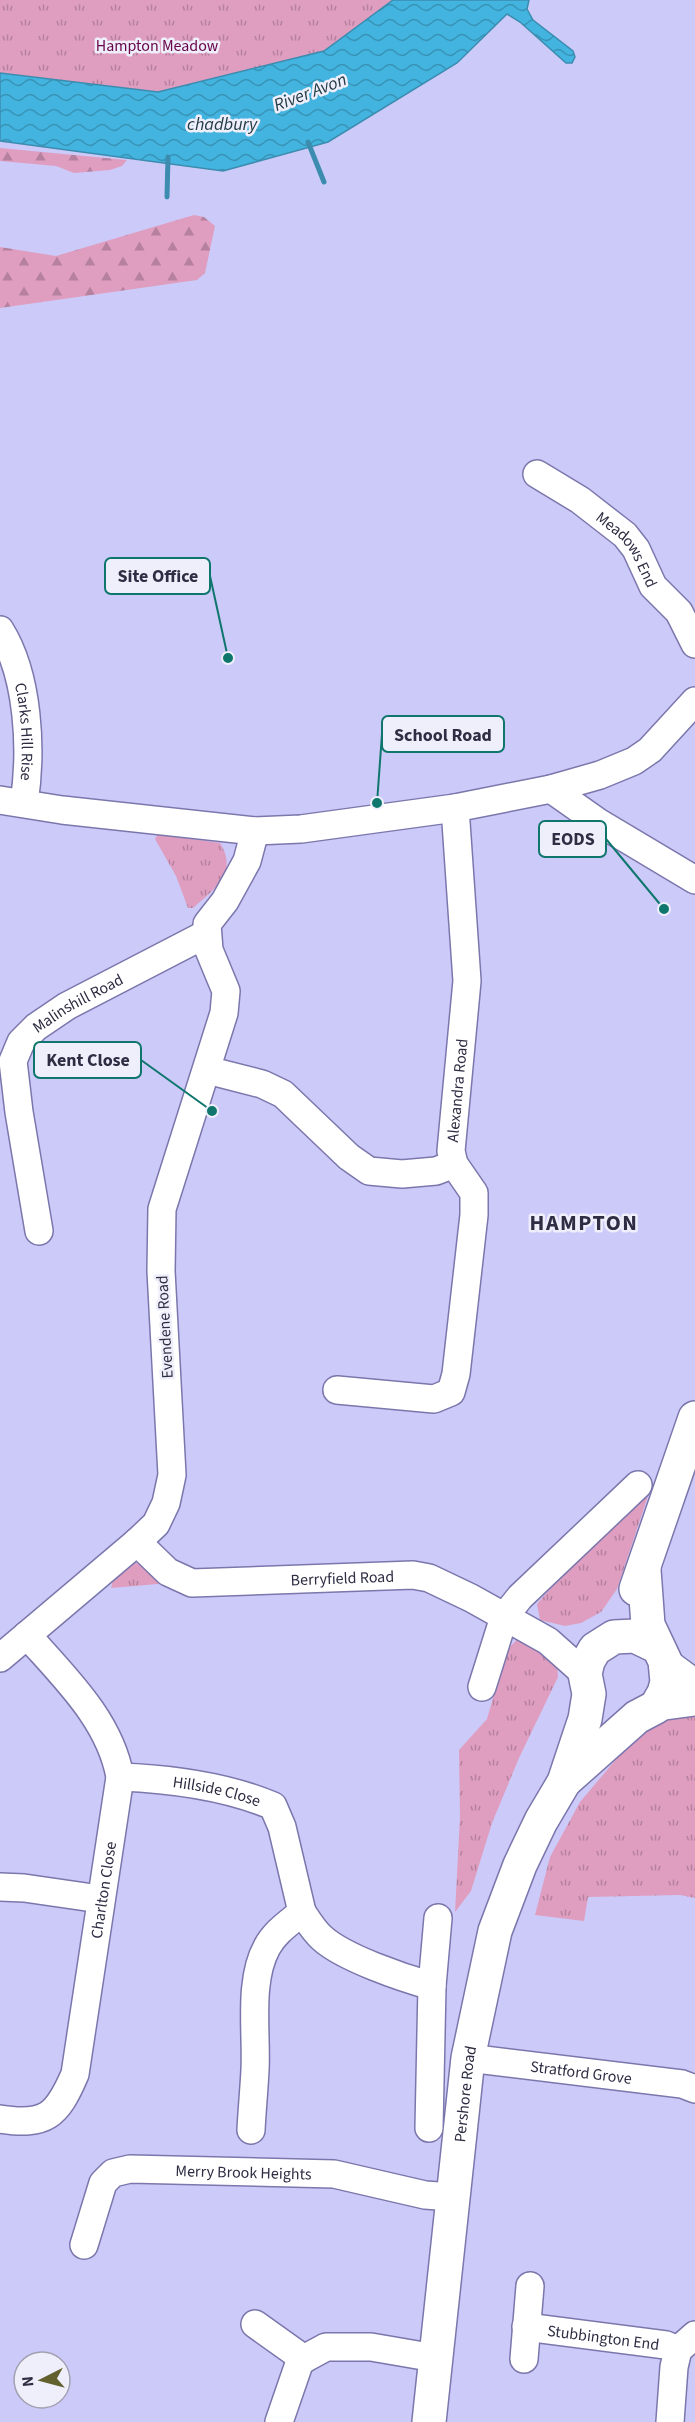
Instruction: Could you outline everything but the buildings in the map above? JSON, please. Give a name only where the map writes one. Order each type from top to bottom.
[{"type":"main road","name":"Pershore Road","points":[[429,2422],[468,2058],[495,1931],[520,1865],[541,1821],[564,1782],[585,1719],[588,1661],[596,1649],[610,1638],[644,1570],[695,1418]]},
{"type":"main road","name":"Pershore Road","points":[[564,1782],[646,1712],[664,1692],[667,1682],[661,1654],[648,1625],[644,1570]]},
{"type":"main road","points":[[610,1638],[635,1636],[661,1654]]},
{"type":"main road","points":[[587,1684],[597,1706],[609,1714],[622,1718],[646,1712]]},
{"type":"street","name":"Meadows End","points":[[537,474],[580,500],[625,535],[636,549],[653,586],[679,612],[695,644]]},
{"type":"street","name":"Clarks Hill Rise","points":[[0,630],[10,651],[27,715],[29,755],[12,801]]},
{"type":"street","points":[[12,801],[62,810],[255,831],[301,829],[455,808],[551,789],[600,775],[634,761],[650,750],[695,701]]},
{"type":"street","points":[[551,789],[598,822],[695,880]]},
{"type":"street","name":"Alexandra Road","points":[[338,1390],[434,1399],[451,1392],[456,1374],[474,1215],[474,1192],[454,1164],[451,1137],[467,981],[455,808]]},
{"type":"street","points":[[206,934],[207,924],[225,901],[247,861],[255,831]]},
{"type":"street","name":"Evendene Road","points":[[0,1658],[137,1542],[156,1524],[166,1503],[172,1476],[161,1271],[162,1209],[224,1014],[226,991],[209,950],[206,934]]},
{"type":"street","name":"Malinshill Road","points":[[39,1231],[13,1061],[21,1042],[36,1027],[67,1006],[206,934]]},
{"type":"street","points":[[207,1070],[262,1084],[283,1094],[349,1157],[369,1171],[402,1174],[436,1171],[454,1164]]},
{"type":"street","points":[[482,1687],[504,1617],[520,1597],[638,1485]]},
{"type":"street","name":"Berryfield Road","points":[[137,1542],[168,1572],[192,1583],[412,1575],[429,1578],[548,1641],[587,1684]]},
{"type":"street","name":"Charlton Close","points":[[0,2119],[33,2120],[49,2115],[63,2102],[75,2074],[120,1776],[116,1757],[105,1730],[27,1635]]},
{"type":"street","name":"Berryfield Road","points":[[548,1641],[610,1638]]},
{"type":"street","points":[[661,1654],[695,1683]]},
{"type":"street","points":[[646,1712],[695,1702]]},
{"type":"street","name":"Hillside Close","points":[[120,1776],[228,1791],[273,1806],[282,1827],[302,1912],[321,1938],[335,1948],[405,1978],[432,1986]]},
{"type":"street","points":[[0,1887],[24,1888],[100,1899]]},
{"type":"street","points":[[251,2130],[255,2070],[255,2013],[265,1950],[275,1934],[302,1912]]},
{"type":"street","points":[[429,2128],[432,1986],[438,1918]]},
{"type":"street","name":"Stratford Grove","points":[[468,2058],[682,2084],[695,2089]]},
{"type":"street","name":"Merry Brook Heights","points":[[84,2245],[103,2183],[113,2173],[130,2169],[334,2174],[425,2195],[452,2197]]},
{"type":"street","name":"Stubbington End","points":[[524,2359],[530,2286]]},
{"type":"street","points":[[255,2324],[304,2359]]},
{"type":"street","name":"Stubbington End","points":[[526,2327],[666,2344],[686,2342]]},
{"type":"street","points":[[670,2422],[674,2367],[686,2342]]},
{"type":"street","points":[[279,2422],[300,2361],[326,2347],[371,2347],[435,2358]]},
{"type":"green space","name":"Hampton Meadow","points":[[0,0],[393,0],[324,51],[158,92],[0,73]]},
{"type":"green space","points":[[0,148],[127,160],[122,166],[110,170],[74,173],[56,166],[0,161]]},
{"type":"green space","points":[[194,215],[204,217],[215,226],[205,273],[197,280],[0,308],[0,247],[56,256]]},
{"type":"green space","points":[[158,834],[220,843],[227,863],[222,880],[193,908],[188,908],[176,876],[155,839]]},
{"type":"green space","points":[[648,1496],[617,1589],[601,1612],[581,1623],[565,1626],[540,1620],[537,1604],[583,1551]]},
{"type":"green space","points":[[134,1563],[146,1564],[169,1583],[111,1588],[114,1576]]},
{"type":"green space","points":[[523,1633],[557,1665],[558,1677],[519,1758],[492,1823],[471,1891],[455,1912],[460,1817],[459,1750],[487,1719],[507,1650]]},
{"type":"green space","points":[[695,1711],[695,1898],[680,1895],[588,1897],[584,1921],[535,1915],[550,1857],[580,1802],[634,1738],[672,1717]]},
{"type":"water","name":"chadbury","points":[[393,0],[529,0],[527,9],[533,20],[573,51],[575,57],[572,63],[566,63],[520,22],[507,14],[457,63],[328,142],[223,171],[0,141],[0,73],[158,92],[324,51]]},
{"type":"waterway","points":[[308,142],[324,182]]},
{"type":"waterway","points":[[167,197],[168,157]]},
{"type":"place","name":"Site Office","points":[[228,658]]},
{"type":"place","name":"School Road","points":[[377,803]]},
{"type":"place","name":"EODS","points":[[664,909]]},
{"type":"place","name":"Kent Close","points":[[212,1111]]},
{"type":"district","name":"HAMPTON","points":[[584,1222]]},
{"type":"water label","name":"River Avon","points":[[310,92]]}]
